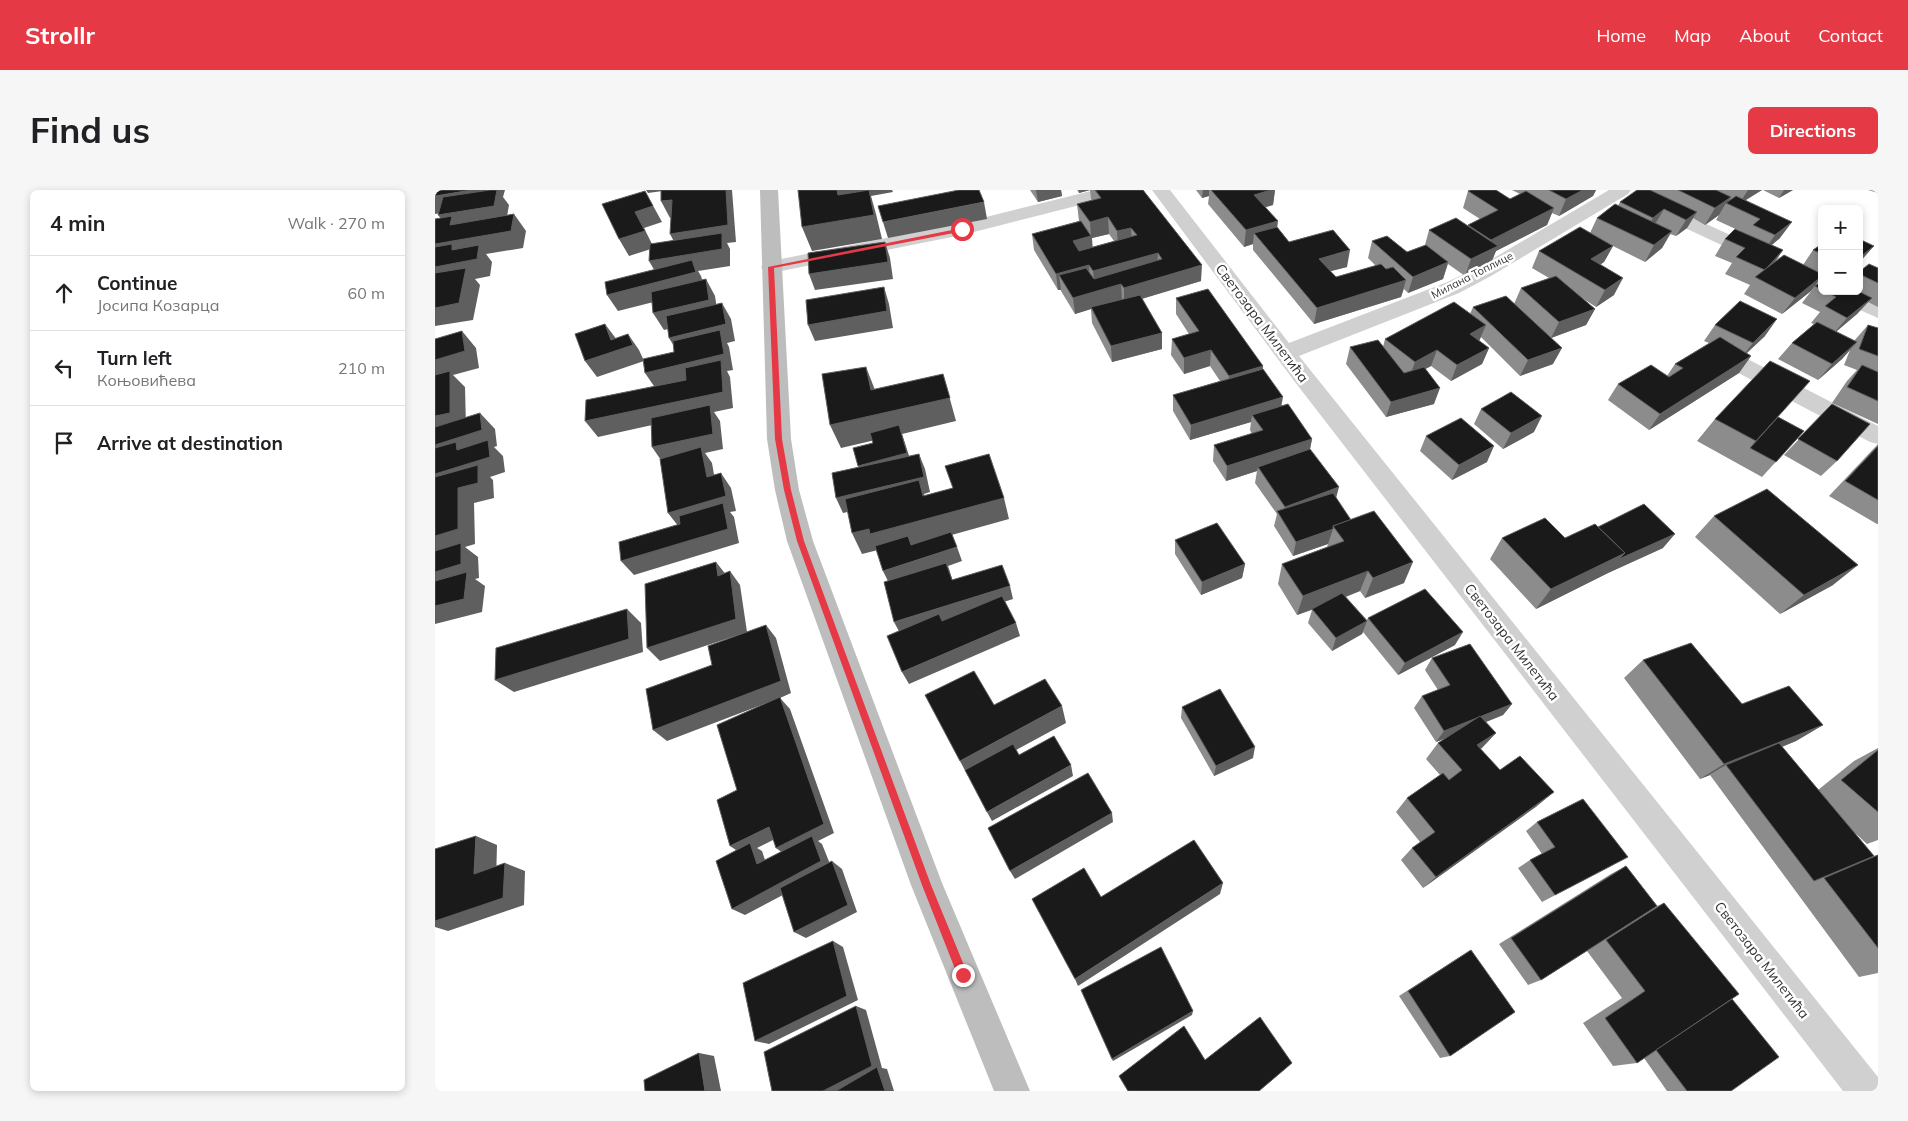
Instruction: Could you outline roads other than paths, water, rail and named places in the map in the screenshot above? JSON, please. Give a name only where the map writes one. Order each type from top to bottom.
[{"type":"main road","points":[[769,190],[779,439],[787,490],[801,541],[927,885],[1012,1091]]},
{"type":"street","points":[[771,267],[962,229],[1117,190]]},
{"type":"street","name":"Светозара Милетића","points":[[1161,190],[1285,353],[1865,1091]]},
{"type":"street","points":[[1621,190],[1818,283]]},
{"type":"street","name":"Милана Топлице","points":[[1285,353],[1452,288],[1484,272],[1621,190]]},
{"type":"street","points":[[1844,295],[1878,311]]},
{"type":"street","points":[[1718,353],[1878,436]]}]
